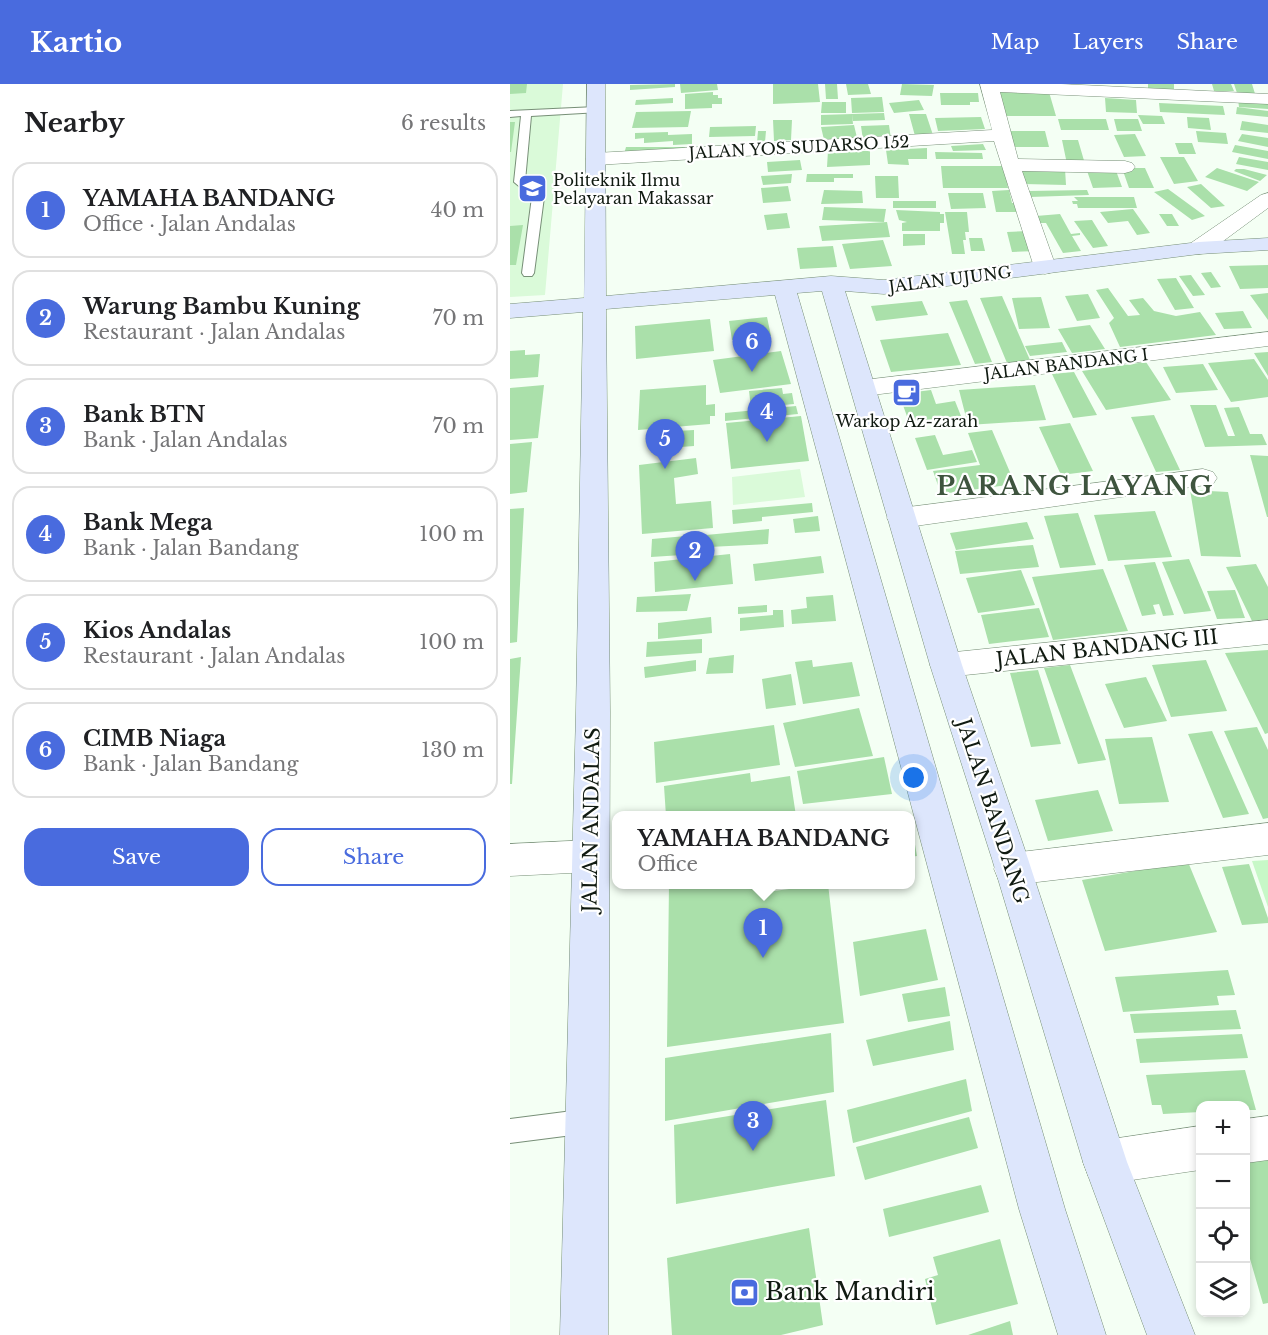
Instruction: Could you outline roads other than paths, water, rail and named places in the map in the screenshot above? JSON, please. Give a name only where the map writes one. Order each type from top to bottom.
[{"type":"main road","name":"JALAN ANDALAS","points":[[584,1335],[591,856],[596,84]]},
{"type":"main road","name":"JALAN UJUNG","points":[[593,312],[834,293],[1199,248],[1268,244]]},
{"type":"main road","name":"JALAN BANDANG","points":[[834,293],[946,665],[1105,1162],[1171,1335]]},
{"type":"main road","points":[[786,297],[1039,1198],[1082,1335]]},
{"type":"main road","points":[[510,310],[593,312]]},
{"type":"main road","points":[[510,327],[593,312]]},
{"type":"street","points":[[1045,267],[1010,165],[989,85],[1261,90]]},
{"type":"street","name":"JALAN YOS SUDARSO 152","points":[[596,159],[1002,135]]},
{"type":"street","points":[[1010,165],[1125,167]]},
{"type":"street","name":"JALAN UJUNG","points":[[1199,248],[1268,199]]},
{"type":"street","name":"JALAN BANDANG I","points":[[864,388],[1268,339]]},
{"type":"street","points":[[901,518],[1203,478]]},
{"type":"street","name":"JALAN BANDANG III","points":[[946,665],[1268,632]]},
{"type":"street","points":[[1012,869],[1268,839]]},
{"type":"street","points":[[510,860],[591,856]]},
{"type":"street","points":[[1250,1140],[1268,1138]]},
{"type":"street","points":[[1105,1162],[1196,1149]]},
{"type":"lane","points":[[510,114],[596,110]]},
{"type":"lane","points":[[526,114],[519,182],[536,193],[538,197],[528,273]]},
{"type":"lane","points":[[510,1131],[588,1121]]},
{"type":"place","name":"Politeknik Ilmu Pelayaran Makassar","points":[[532,189]]},
{"type":"place","name":"CIMB Niaga","points":[[752,372]]},
{"type":"place","name":"Warkop Az-zarah","points":[[907,393]]},
{"type":"place","name":"Bank Mega","points":[[767,442]]},
{"type":"place","name":"Kios Andalas","points":[[665,469]]},
{"type":"place","name":"Warung Bambu Kuning","points":[[695,581]]},
{"type":"place","name":"YAMAHA BANDANG","points":[[763,958]]},
{"type":"place","name":"Bank BTN","points":[[753,1151]]},
{"type":"place","name":"Bank Mandiri","points":[[744,1292]]},
{"type":"district","name":"PARANG LAYANG","points":[[1075,486]]}]
